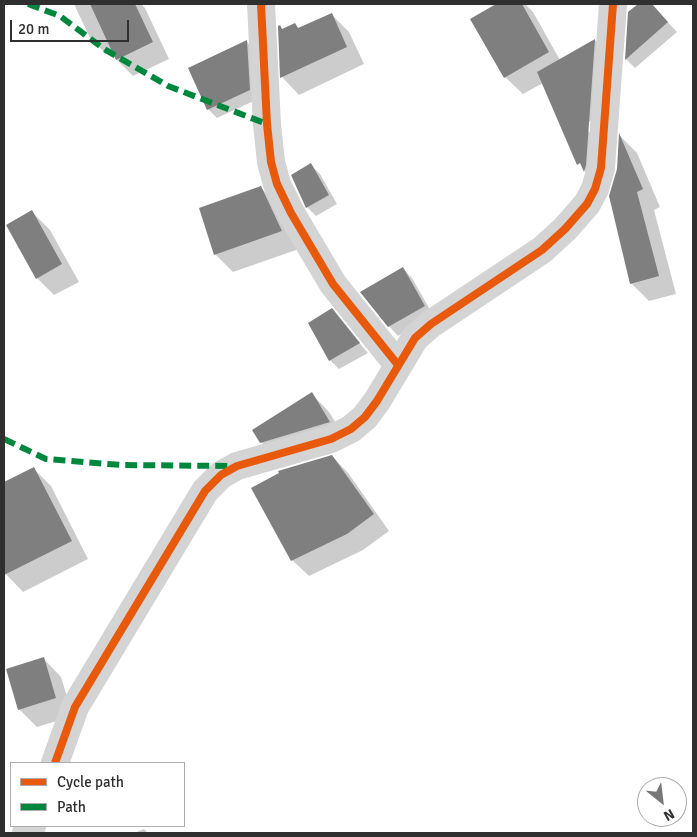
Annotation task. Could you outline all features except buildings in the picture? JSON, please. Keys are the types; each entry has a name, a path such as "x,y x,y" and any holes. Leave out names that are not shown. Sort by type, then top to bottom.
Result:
{"street":[{"path":"261,4 268,133 271,162 277,184 291,213 333,284 398,365"},
{"path":"54,762 75,707 204,491 221,475 237,466 331,439 351,429 365,417 415,338 431,324 542,250 565,229 587,204 595,189 601,168 613,4"}],"marked path":[{"path":"28,4 60,16 104,49 168,86 267,124"},
{"path":"4,439 46,459 121,465 232,466"}],"cycle path":[{"path":"261,4 267,124 271,162 277,184 291,213 333,284 398,365"},
{"path":"55,762 75,707 205,491 221,475 237,466 331,439 351,429 365,417 377,401 415,338 431,324 542,250 565,229 587,204 595,189 601,168 613,4"}]}
